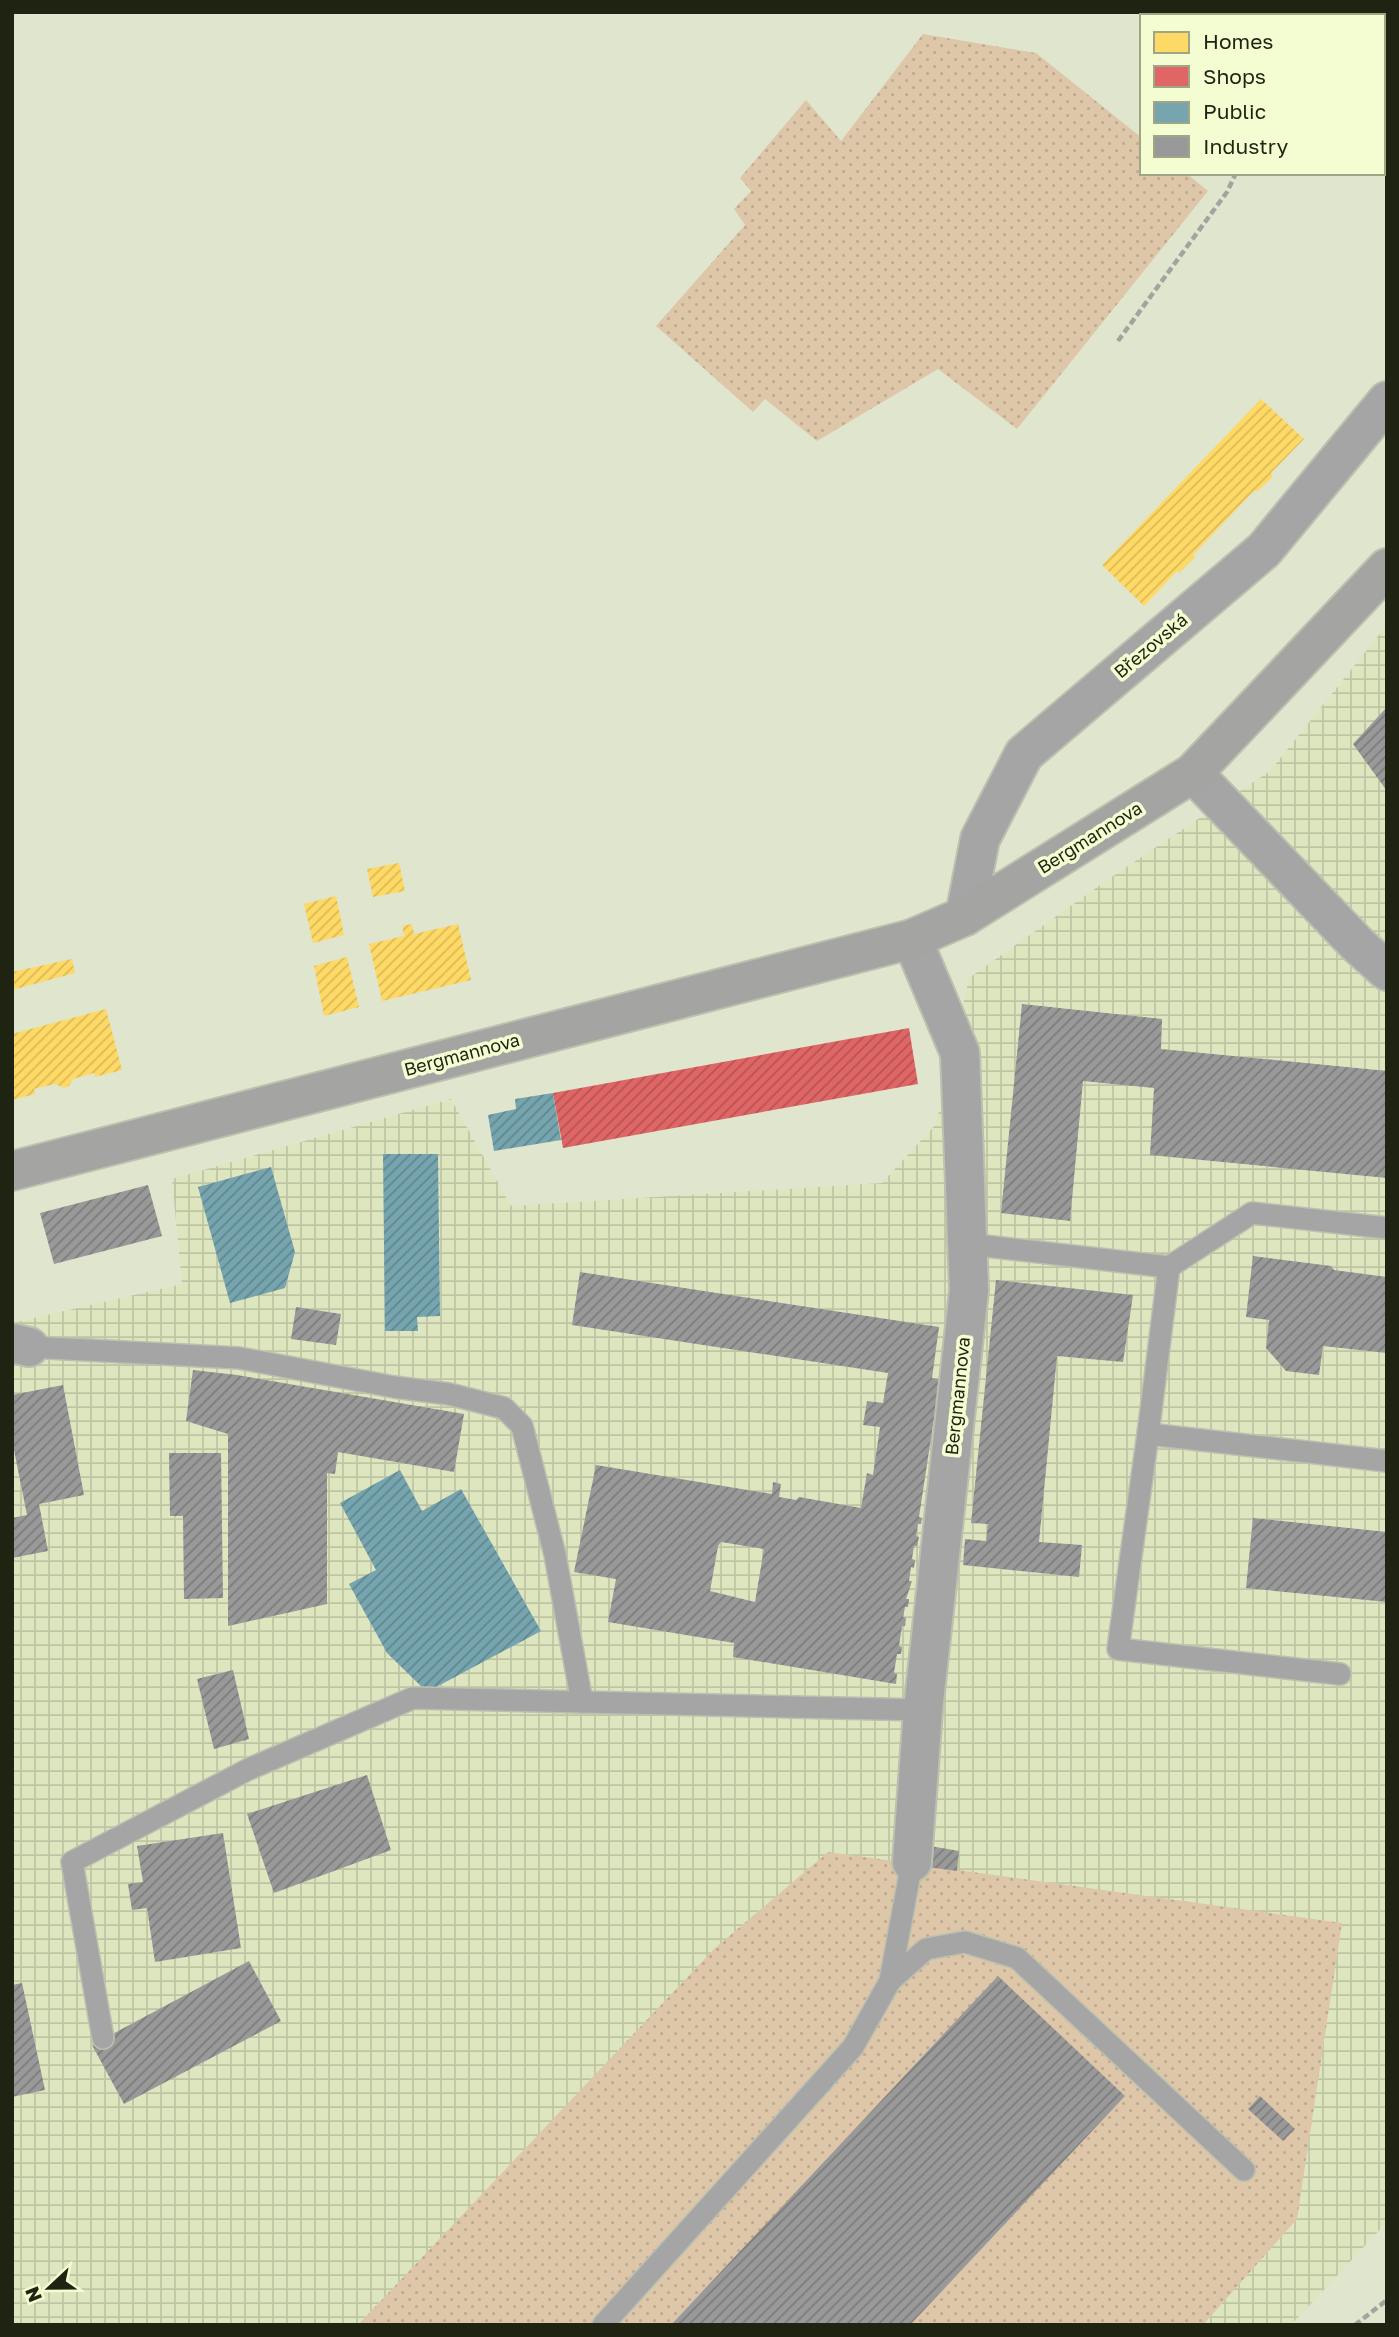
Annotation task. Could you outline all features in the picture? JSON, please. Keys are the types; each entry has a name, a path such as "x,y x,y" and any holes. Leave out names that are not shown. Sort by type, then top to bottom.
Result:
{"street":[{"name":"Březovská","path":"965,916 980,839 1024,754 1264,550 1387,401"},
{"name":"Bergmannova","path":"12,1171 912,939 965,916 1193,773 1387,568"},
{"path":"1193,773 1357,944 1387,971"},
{"name":"Bergmannova","path":"912,939 960,1053 969,1290 923,1710 912,1862"}],"lane":[{"path":"968,1244 1169,1267 1252,1213 1387,1228"},
{"path":"1169,1267 1118,1649 1340,1674"},
{"path":"21,1345 239,1359 394,1387 449,1394 504,1408 522,1426 555,1555 582,1702"},
{"path":"1148,1434 1387,1461"},
{"path":"103,2038 72,1862 249,1769 414,1698 923,1710"},
{"path":"890,1981 912,1862"},
{"path":"603,2325 853,2047 890,1981 926,1948 965,1942 1017,1958 1244,2170"}],"path":[{"path":"1118,341 1227,192 1235,175"},
{"path":"1355,2325 1387,2300"}],"shaded area":[{"path":"1387,625 1387,2222 1291,2325 12,2325 12,1323 182,1284 172,1179 451,1099 511,1206 882,1183 936,1124 969,978 1113,876 1270,771"}],"green space":[{"path":"1301,12 1387,12 1387,68 1385,14"},
{"path":"923,34 1036,53 1140,136 1140,175 1188,175 1208,191 1017,429 938,369 817,441 765,399 753,412 656,326 745,225 734,209 751,191 740,178 806,100 841,141"},
{"path":"828,1852 1342,1923 1297,2219 1203,2325 358,2325 714,1949"}],"building: Homes":[{"path":"1261,399 1304,439 1271,473 1273,476 1257,492 1255,490 1193,555 1195,557 1179,573 1177,571 1144,606 1102,565"},
{"path":"399,863 405,891 373,897 367,869"},
{"path":"336,896 344,935 313,943 304,904"},
{"path":"412,924 414,934 458,924 471,980 382,1001 369,944 404,936 402,926"},
{"path":"347,957 359,1007 324,1016 314,966"},
{"path":"72,959 75,973 12,990 12,972"},
{"path":"106,1009 122,1070 95,1077 94,1073 73,1079 69,1086 64,1088 55,1084 34,1089 35,1094 12,1100 12,1034"}],"building: Shops":[{"path":"909,1028 918,1084 563,1148 553,1093"}],"building: Public":[{"path":"553,1093 561,1140 494,1151 488,1115 516,1109 515,1099"},
{"path":"383,1154 438,1154 440,1316 417,1317 418,1331 385,1331"},
{"path":"271,1167 295,1252 285,1288 230,1303 198,1187"},
{"path":"400,1470 422,1511 461,1489 541,1631 427,1692 387,1653 349,1584 376,1570 340,1503"}],"building: Industry":[{"path":"1387,707 1387,791 1353,744"},
{"path":"1022,1004 1162,1019 1161,1049 1387,1071 1387,1178 1150,1155 1154,1088 1083,1081 1070,1221 1001,1213"},
{"path":"148,1185 162,1236 54,1264 40,1213"},
{"path":"1253,1256 1331,1266 1334,1270 1387,1277 1387,1353 1323,1346 1319,1375 1286,1371 1266,1348 1269,1320 1246,1317"},
{"path":"580,1272 939,1327 932,1378 940,1379 919,1517 922,1518 921,1524 918,1524 917,1546 914,1546 914,1568 911,1567 909,1581 912,1581 906,1599 909,1599 908,1607 905,1607 903,1617 906,1618 899,1646 902,1647 901,1654 897,1654 894,1673 897,1674 896,1684 733,1657 734,1643 608,1622 616,1579 574,1572 596,1465 772,1494 773,1482 781,1484 779,1497 796,1500 799,1497 861,1508 867,1473 873,1475 880,1427 863,1425 867,1401 883,1403 888,1373 572,1325","holes":["721,1542 764,1549 755,1602 710,1591"]},
{"path":"996,1280 1133,1295 1123,1362 1057,1356 1039,1542 1082,1545 1079,1577 963,1565 965,1539 986,1541 988,1524 971,1523"},
{"path":"296,1307 341,1314 336,1345 291,1339"},
{"path":"193,1370 237,1375 464,1414 454,1472 338,1452 335,1474 327,1473 327,1604 228,1626 228,1434 186,1421"},
{"path":"63,1385 84,1495 39,1504 48,1551 12,1558 12,1518 27,1515 12,1440 12,1395"},
{"path":"169,1453 221,1453 223,1598 184,1599 183,1516 170,1516"},
{"path":"1253,1518 1387,1532 1387,1602 1246,1588"},
{"path":"233,1670 249,1739 214,1749 197,1679"},
{"path":"367,1775 391,1850 274,1893 247,1814"},
{"path":"223,1833 241,1948 155,1962 147,1908 132,1910 128,1884 143,1882 137,1846"},
{"path":"930,1846 959,1851 957,1871 927,1867"},
{"path":"249,1961 281,2021 124,2104 92,2045"},
{"path":"998,1976 1125,2096 910,2325 671,2325"},
{"path":"22,1983 45,2090 12,2097 12,1985"},
{"path":"1260,2096 1295,2129 1283,2141 1248,2109"}]}
